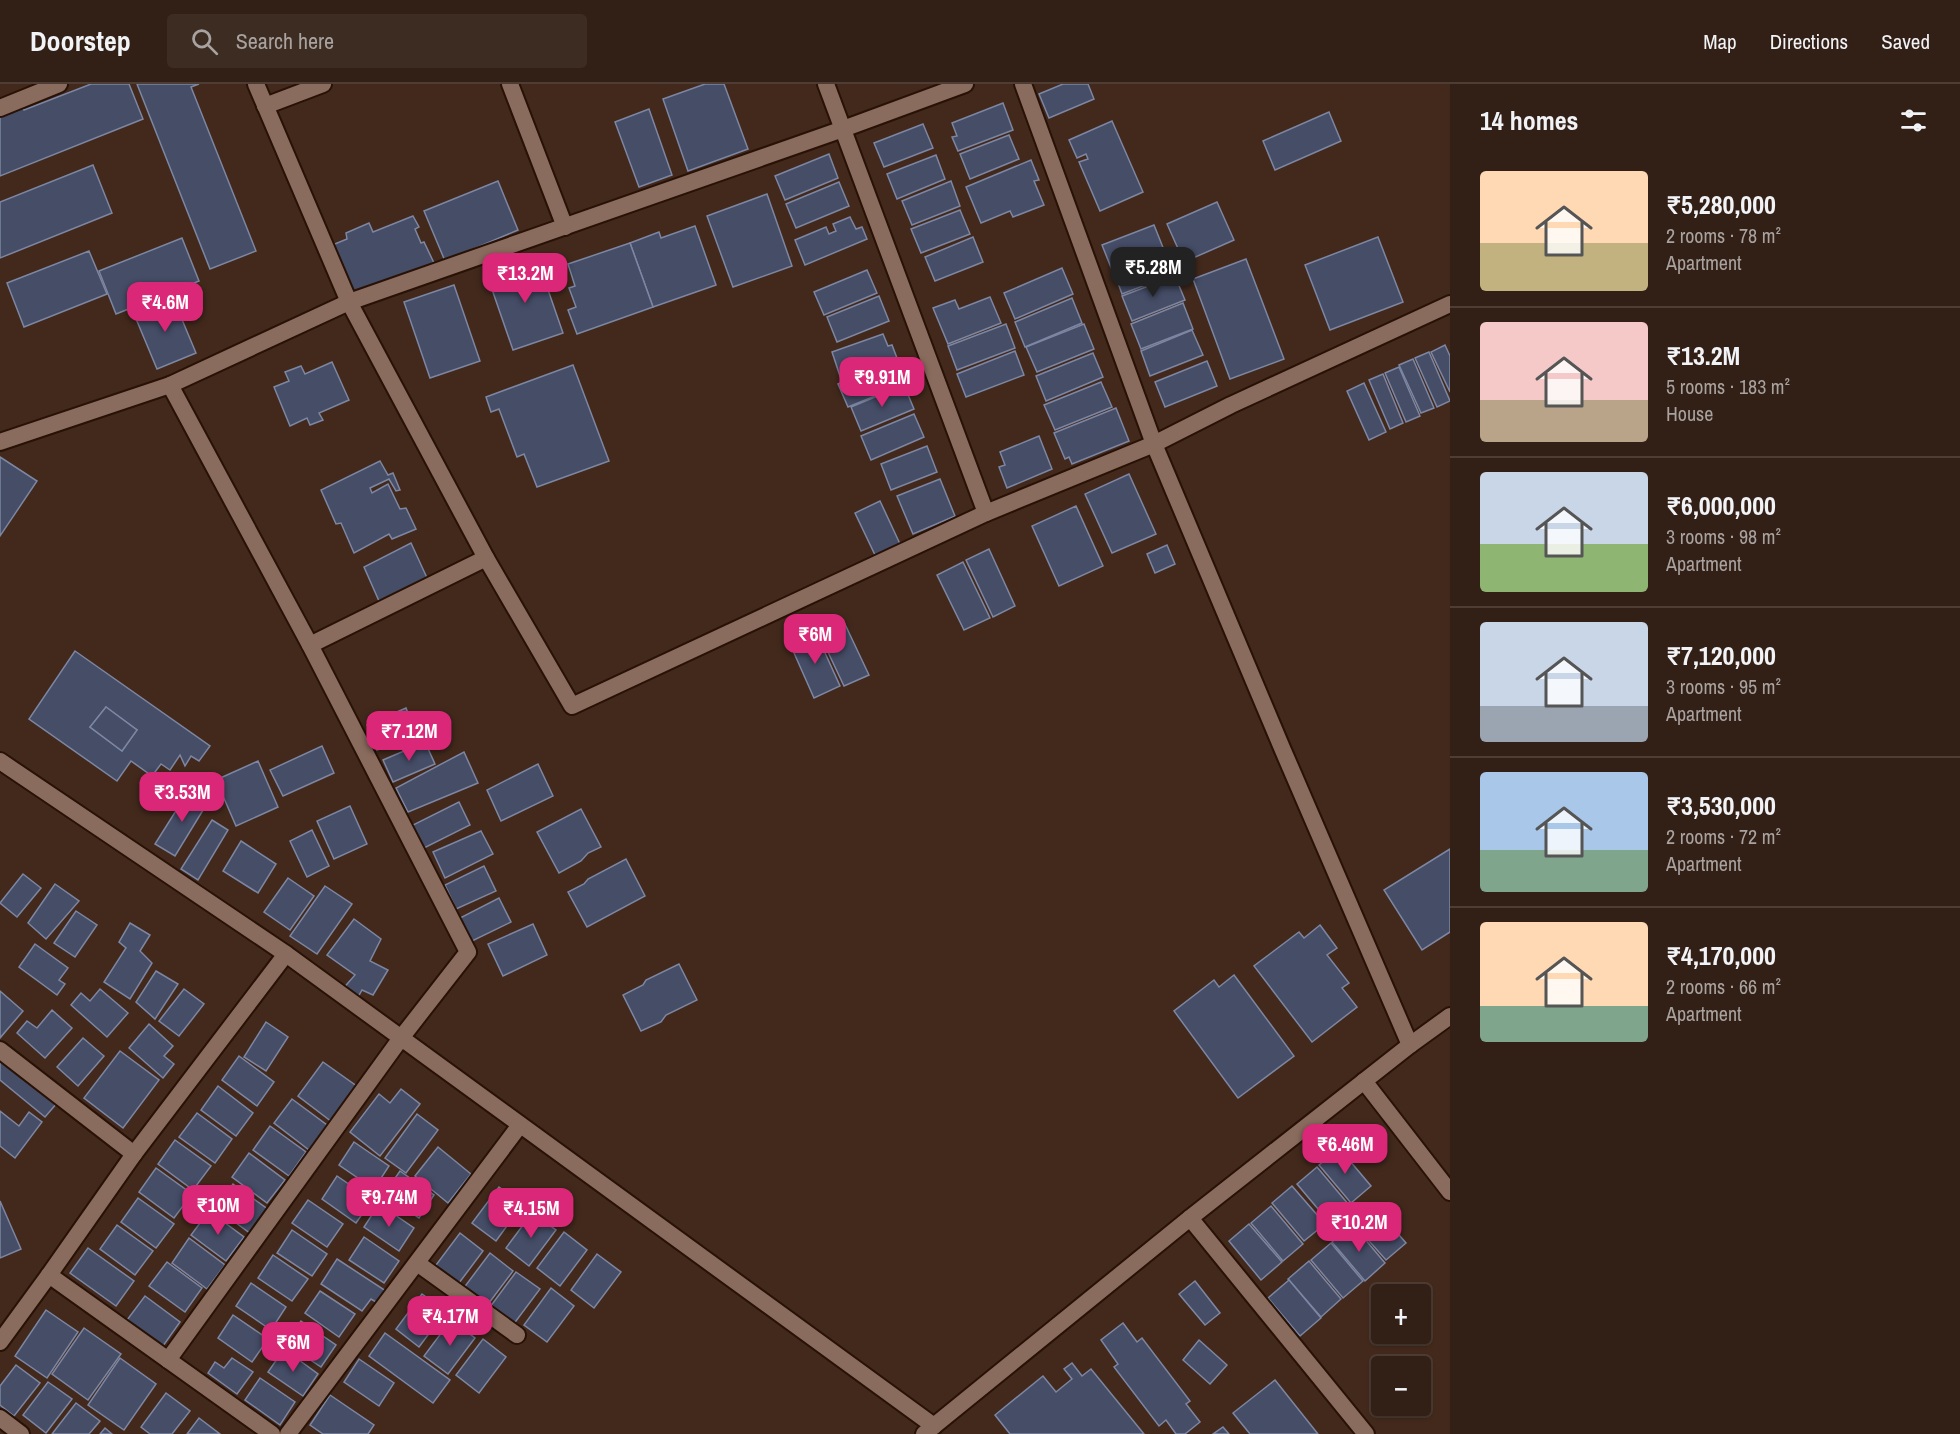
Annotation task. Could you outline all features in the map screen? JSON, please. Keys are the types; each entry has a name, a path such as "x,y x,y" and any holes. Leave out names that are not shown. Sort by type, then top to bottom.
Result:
{"street":[{"path":"0,108 59,84"},
{"path":"256,84 349,302 486,558 572,706 986,513 1154,444 1231,405 1450,304"},
{"path":"265,106 323,84"},
{"path":"510,84 565,227"},
{"path":"826,84 986,513"},
{"path":"0,441 170,385 349,302 965,84"},
{"path":"1023,84 1154,444 1410,1045"},
{"path":"168,1360 401,1038 468,952 310,645 170,385"},
{"path":"310,645 486,558"},
{"path":"0,761 286,954 929,1430 1190,1218 1450,1016"},
{"path":"0,1342 134,1154 286,954"},
{"path":"0,1050 134,1154"},
{"path":"1364,1082 1450,1192"},
{"path":"288,1434 520,1125"},
{"path":"1190,1218 1363,1433"},
{"path":"417,1263 517,1335"},
{"path":"49,1275 272,1434"},
{"path":"0,1418 21,1434"}],"building":[{"path":"91,84 129,84 143,119 0,176 0,112 21,103 24,110"},
{"path":"137,84 199,84 191,87 256,251 210,269"},
{"path":"705,84 724,84 748,149 688,171 663,99"},
{"path":"1063,84 1088,84 1094,99 1049,118 1039,94"},
{"path":"1003,103 1013,130 958,151 952,137 957,136 952,123"},
{"path":"649,109 672,175 639,187 615,122"},
{"path":"1329,112 1341,141 1275,170 1263,141"},
{"path":"1112,121 1143,192 1100,211 1079,162 1088,159 1086,154 1077,158 1069,140"},
{"path":"923,124 933,148 884,167 874,143"},
{"path":"1009,135 1019,159 970,179 960,154"},
{"path":"829,154 838,178 785,200 775,176"},
{"path":"936,155 945,179 897,199 887,174"},
{"path":"1031,160 1039,180 1034,181 1044,205 1013,217 1010,211 981,223 966,187"},
{"path":"93,165 112,213 0,258 0,202"},
{"path":"498,181 518,230 445,261 424,211"},
{"path":"951,181 960,206 912,225 902,201"},
{"path":"839,182 849,206 796,228 786,204"},
{"path":"767,194 792,266 733,287 707,216"},
{"path":"1217,202 1234,240 1184,262 1167,224"},
{"path":"960,210 970,234 921,253 911,229"},
{"path":"413,216 419,227 415,229 421,243 424,242 435,265 355,299 330,246 347,239 346,233 369,223 373,232"},
{"path":"850,217 856,229 862,227 867,239 805,265 795,240 826,227 829,234 836,231 833,224"},
{"path":"1154,225 1164,250 1112,270 1102,245"},
{"path":"695,226 716,285 653,307 630,243 659,232 661,238"},
{"path":"973,237 983,262 935,281 925,257"},
{"path":"1378,237 1403,302 1330,330 1305,265"},
{"path":"182,238 199,281 116,314 99,271"},
{"path":"630,243 653,307 577,334 568,310 576,307 569,288 575,286 568,264"},
{"path":"89,251 107,294 24,327 7,283"},
{"path":"1166,252 1174,274 1122,294 1114,272"},
{"path":"537,258 563,333 513,350 487,275"},
{"path":"1246,259 1284,359 1230,379 1193,279"},
{"path":"1062,268 1073,294 1015,319 1004,293"},
{"path":"867,270 877,293 824,315 814,292"},
{"path":"1175,276 1185,300 1132,321 1122,296"},
{"path":"454,285 480,361 430,378 404,302"},
{"path":"879,296 889,321 837,342 827,317"},
{"path":"990,297 1001,323 948,344 933,308 955,300 959,309"},
{"path":"173,298 196,353 157,369 134,314"},
{"path":"1072,298 1082,323 1025,347 1015,322"},
{"path":"1183,303 1193,329 1141,349 1131,324"},
{"path":"1006,324 1015,348 957,370 948,346"},
{"path":"1084,324 1094,349 1037,372 1026,347"},
{"path":"1192,330 1203,355 1150,376 1141,351"},
{"path":"883,334 888,346 892,345 897,358 841,379 832,352"},
{"path":"1445,345 1450,356 1450,392 1431,352"},
{"path":"1015,351 1024,375 966,397 957,374"},
{"path":"1429,352 1450,401 1437,407 1415,358"},
{"path":"1093,353 1103,377 1046,401 1036,376"},
{"path":"1413,359 1434,408 1421,413 1399,365"},
{"path":"892,361 902,385 848,407 838,384"},
{"path":"1207,361 1217,386 1165,407 1155,382"},
{"path":"332,362 349,400 319,413 323,420 310,425 307,418 290,426 274,387 289,381 285,372 301,366 305,374"},
{"path":"573,365 609,461 537,487 524,454 517,457 499,409 491,412 486,397"},
{"path":"1399,367 1420,416 1406,422 1385,373"},
{"path":"1383,374 1403,423 1390,429 1369,380"},
{"path":"1101,382 1112,407 1055,430 1044,405"},
{"path":"1364,383 1386,432 1369,440 1347,391"},
{"path":"904,385 914,409 861,431 851,407"},
{"path":"1116,408 1129,441 1072,464 1069,457 1065,459 1054,433"},
{"path":"914,414 924,437 871,460 861,436"},
{"path":"1039,436 1052,469 1007,488 999,467 1005,465 1000,452"},
{"path":"927,446 937,472 891,490 881,464"},
{"path":"0,457 37,481 0,536"},
{"path":"380,461 388,475 393,473 400,490 396,491 389,479 370,488 372,493 388,484 400,509 406,508 416,529 392,539 389,534 354,553 341,523 336,524 321,490"},
{"path":"1129,474 1156,534 1112,553 1085,494"},
{"path":"940,479 955,516 913,534 897,496"},
{"path":"880,501 901,546 876,557 855,513"},
{"path":"1076,506 1103,566 1059,586 1032,526"},
{"path":"411,543 428,580 379,601 364,567"},
{"path":"1167,545 1175,564 1155,573 1147,554"},
{"path":"989,549 1015,606 993,617 966,560"},
{"path":"963,562 990,618 964,630 937,575"},
{"path":"843,620 869,675 844,686 818,631"},
{"path":"816,633 840,686 814,698 790,644"},
{"path":"75,651 210,746 199,761 191,756 185,766 180,755 170,770 161,764 152,776 131,761 117,781 29,719","holes":["106,707 137,730 122,751 90,727"]},
{"path":"106,707 137,730 122,751 90,727"},
{"path":"406,708 416,734 377,750 367,725"},
{"path":"425,742 435,764 393,782 383,760"},
{"path":"322,746 334,773 283,796 270,770"},
{"path":"464,752 478,783 408,812 396,788"},
{"path":"258,761 278,807 236,826 216,780"},
{"path":"538,764 553,796 501,821 487,790"},
{"path":"189,790 208,802 175,856 155,844"},
{"path":"459,802 470,825 418,851 407,828"},
{"path":"350,806 367,844 334,859 317,821"},
{"path":"581,809 601,847 559,873 537,832"},
{"path":"212,820 228,830 198,880 181,869"},
{"path":"312,830 329,866 307,877 290,841"},
{"path":"481,831 493,854 445,878 433,852"},
{"path":"241,841 276,864 258,893 223,871"},
{"path":"1450,849 1450,932 1422,950 1384,890"},
{"path":"626,859 645,896 587,927 568,892"},
{"path":"484,866 496,891 456,909 445,885"},
{"path":"23,874 41,888 17,917 0,903"},
{"path":"288,878 314,896 290,930 264,912"},
{"path":"55,884 79,901 46,939 28,923"},
{"path":"325,886 352,904 317,954 290,936"},
{"path":"499,898 511,922 472,941 460,918"},
{"path":"76,911 97,925 75,957 54,943"},
{"path":"354,919 381,939 370,961 388,970 373,995 362,990 358,997 341,991 355,975 327,955"},
{"path":"130,923 150,935 140,951 152,963 130,999 104,982 126,948 119,942"},
{"path":"533,924 547,955 503,976 488,944"},
{"path":"1320,925 1337,948 1327,955 1349,983 1342,988 1357,1007 1312,1042 1254,966 1299,932 1304,938"},
{"path":"35,944 68,968 59,980 65,984 57,995 19,967"},
{"path":"679,964 697,1000 666,1015 661,1022 641,1031 623,995 643,985 646,980"},
{"path":"156,971 178,984 155,1019 136,1002"},
{"path":"1234,975 1294,1056 1238,1098 1174,1011 1214,980 1219,987"},
{"path":"100,989 128,1013 107,1037 71,1005 81,993 90,1001"},
{"path":"184,989 204,1004 179,1036 159,1021"},
{"path":"0,991 23,1011 0,1038"},
{"path":"52,1010 72,1028 45,1058 17,1033 27,1021 37,1028"},
{"path":"266,1022 288,1037 266,1071 244,1057"},
{"path":"149,1024 173,1046 164,1056 174,1064 163,1078 129,1048"},
{"path":"83,1038 104,1056 78,1086 57,1067"},
{"path":"120,1051 159,1080 123,1128 84,1098"},
{"path":"239,1056 274,1082 257,1106 222,1080"},
{"path":"0,1057 57,1103 45,1117 0,1080"},
{"path":"323,1062 358,1087 332,1122 298,1096"},
{"path":"218,1086 253,1113 236,1136 201,1110"},
{"path":"401,1089 420,1104 380,1156 350,1132 379,1094 390,1103"},
{"path":"292,1099 327,1125 309,1150 274,1123"},
{"path":"0,1111 19,1126 29,1112 42,1122 15,1158 0,1146"},
{"path":"197,1113 232,1139 215,1163 179,1137"},
{"path":"417,1114 438,1130 406,1173 385,1158"},
{"path":"270,1126 306,1152 289,1176 253,1150"},
{"path":"175,1140 211,1166 193,1190 158,1164"},
{"path":"354,1142 389,1166 374,1189 339,1165"},
{"path":"438,1147 471,1174 448,1203 415,1176"},
{"path":"1339,1148 1371,1186 1351,1203 1319,1165"},
{"path":"249,1153 285,1180 267,1203 232,1177"},
{"path":"1317,1167 1349,1205 1329,1222 1297,1184"},
{"path":"156,1168 192,1194 174,1218 139,1192"},
{"path":"400,1171 434,1195 419,1218 384,1194"},
{"path":"337,1176 372,1200 356,1223 322,1199"},
{"path":"233,1184 269,1210 251,1234 216,1208"},
{"path":"1292,1186 1325,1224 1304,1241 1272,1203"},
{"path":"499,1187 523,1204 496,1241 472,1223"},
{"path":"138,1198 174,1224 156,1248 121,1222"},
{"path":"308,1200 343,1224 327,1247 292,1223"},
{"path":"0,1201 21,1249 0,1258"},
{"path":"379,1204 414,1228 399,1251 364,1227"},
{"path":"1373,1205 1406,1243 1386,1260 1353,1223"},
{"path":"1271,1206 1303,1244 1283,1261 1251,1223"},
{"path":"209,1211 244,1237 226,1261 191,1235"},
{"path":"532,1213 556,1230 529,1266 506,1248"},
{"path":"1249,1224 1282,1262 1261,1280 1229,1241"},
{"path":"117,1225 153,1251 135,1275 100,1249"},
{"path":"1353,1225 1385,1263 1365,1281 1332,1242"},
{"path":"292,1230 327,1254 312,1276 277,1253"},
{"path":"564,1232 587,1250 560,1286 537,1268"},
{"path":"460,1233 483,1251 456,1287 433,1269"},
{"path":"364,1237 399,1261 384,1283 349,1260"},
{"path":"189,1238 225,1265 207,1289 172,1263"},
{"path":"1331,1243 1363,1281 1343,1298 1311,1260"},
{"path":"88,1248 134,1281 116,1306 70,1273"},
{"path":"490,1253 513,1271 486,1307 463,1289"},
{"path":"597,1254 621,1272 594,1308 571,1290"},
{"path":"273,1255 308,1279 292,1301 258,1278"},
{"path":"337,1259 389,1293 381,1305 371,1299 362,1311 321,1284"},
{"path":"1309,1261 1341,1299 1321,1317 1288,1279"},
{"path":"167,1262 202,1288 185,1312 149,1286"},
{"path":"516,1272 540,1289 513,1325 490,1307"},
{"path":"1289,1280 1321,1318 1300,1336 1268,1298"},
{"path":"1195,1281 1220,1313 1205,1325 1179,1294"},
{"path":"251,1283 286,1307 271,1330 236,1306"},
{"path":"551,1288 574,1306 547,1342 524,1325"},
{"path":"320,1291 355,1314 339,1337 305,1313"},
{"path":"422,1294 446,1311 419,1347 396,1329"},
{"path":"145,1296 180,1322 163,1346 127,1320"},
{"path":"46,1310 78,1332 47,1378 15,1356"},
{"path":"233,1315 268,1339 252,1362 218,1338"},
{"path":"451,1320 475,1338 448,1374 424,1356"},
{"path":"301,1321 336,1345 321,1367 285,1343"},
{"path":"1123,1323 1137,1342 1142,1338 1190,1401 1186,1404 1200,1422 1185,1434 1176,1434 1166,1420 1159,1426 1114,1367 1118,1364 1101,1340"},
{"path":"84,1328 121,1354 88,1400 52,1374"},
{"path":"385,1333 450,1380 433,1403 369,1356"},
{"path":"483,1339 506,1357 479,1393 456,1375"},
{"path":"1199,1340 1227,1365 1210,1384 1183,1360"},
{"path":"284,1349 318,1374 303,1396 268,1372"},
{"path":"120,1358 156,1384 124,1430 88,1405"},
{"path":"232,1358 253,1372 237,1394 208,1373 215,1362 224,1368"},
{"path":"359,1359 394,1383 379,1406 344,1382"},
{"path":"1072,1363 1082,1376 1091,1369 1144,1434 1010,1434 995,1415 1043,1376 1056,1392 1072,1379 1064,1369"},
{"path":"16,1365 40,1383 14,1416 0,1405 0,1386"},
{"path":"260,1378 295,1402 280,1425 245,1400"},
{"path":"1275,1380 1318,1434 1250,1434 1233,1413"},
{"path":"48,1382 72,1399 46,1433 23,1415"},
{"path":"166,1393 190,1411 172,1434 150,1434 141,1427"},
{"path":"330,1395 374,1425 368,1434 323,1434 310,1425"},
{"path":"76,1403 100,1421 89,1434 52,1434"},
{"path":"199,1418 220,1434 187,1434"},
{"path":"1223,1427 1229,1434 1213,1434"},
{"path":"105,1428 112,1434 100,1434"}]}
